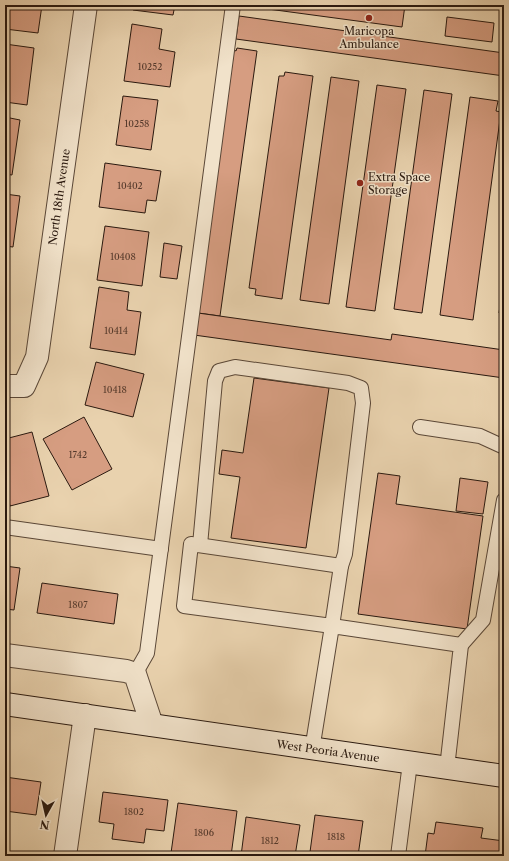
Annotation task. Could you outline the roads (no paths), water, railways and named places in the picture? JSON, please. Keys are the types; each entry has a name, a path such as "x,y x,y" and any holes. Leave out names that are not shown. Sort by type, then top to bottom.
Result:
{"street":[{"name":"North 18th Avenue","path":"15,386 37,357 86,5"},
{"path":"5,655 126,671 134,674 152,725"},
{"name":"West Peoria Avenue","path":"5,704 312,750 504,776"},
{"path":"65,856 85,715"}],"lane":[{"path":"134,674 147,653 233,5"},
{"path":"200,545 215,381 219,371 235,367 348,382 361,388 363,403 345,554 341,566 312,750"},
{"path":"420,427 480,436 504,447"},
{"path":"447,768 461,645 483,620 504,500"},
{"path":"5,527 161,549"},
{"path":"341,566 191,544 184,606 461,645"},
{"path":"398,856 410,763"}],"place":[{"name":"Maricopa Ambulance","path":"369,18"},
{"name":"Extra Space Storage","path":"360,183"}]}
